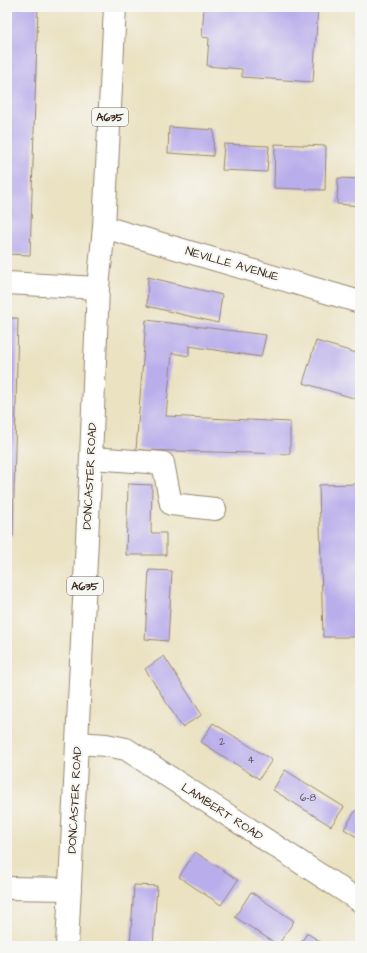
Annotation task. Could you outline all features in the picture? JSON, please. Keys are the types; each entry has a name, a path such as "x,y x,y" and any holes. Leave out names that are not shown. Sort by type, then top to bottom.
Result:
{"main road":[{"name":"DONCASTER ROAD","path":"67,946 78,743 98,288 104,227 115,7"},
{"name":"NEVILLE AVENUE","path":"104,227 360,302"},
{"path":"7,283 98,288"},
{"path":"91,458 163,463 171,504 215,509"},
{"name":"LAMBERT ROAD","path":"78,743 106,745 126,749 360,901"},
{"path":"7,888 70,889"}],"building":[{"path":"7,7 38,7 30,255 7,254"},
{"path":"204,7 318,7 313,82 242,77 242,69 207,66 209,38 202,37"},
{"path":"169,127 214,130 213,156 168,153"},
{"path":"224,144 269,146 267,172 222,170"},
{"path":"275,144 326,146 325,190 274,188"},
{"path":"338,178 360,179 360,206 337,204"},
{"path":"148,277 222,295 218,323 147,306"},
{"path":"7,318 18,318 13,536 7,535"},
{"path":"146,320 266,335 261,357 189,346 189,356 172,353 166,416 290,422 290,454 136,450"},
{"path":"316,341 360,354 360,400 303,383"},
{"path":"128,484 152,485 151,533 166,533 166,555 126,555"},
{"path":"358,484 360,637 323,637 319,485"},
{"path":"149,570 172,571 168,641 145,639"},
{"path":"164,656 202,715 182,727 145,669"},
{"path":"213,723 272,760 259,779 201,742"},
{"path":"285,770 344,807 331,826 273,790"},
{"path":"356,810 360,812 360,839 344,829"},
{"path":"195,852 238,880 221,905 179,877"},
{"path":"134,885 157,886 153,946 130,946"},
{"path":"251,892 294,921 278,945 235,917"},
{"path":"307,933 327,946 299,946"}]}
